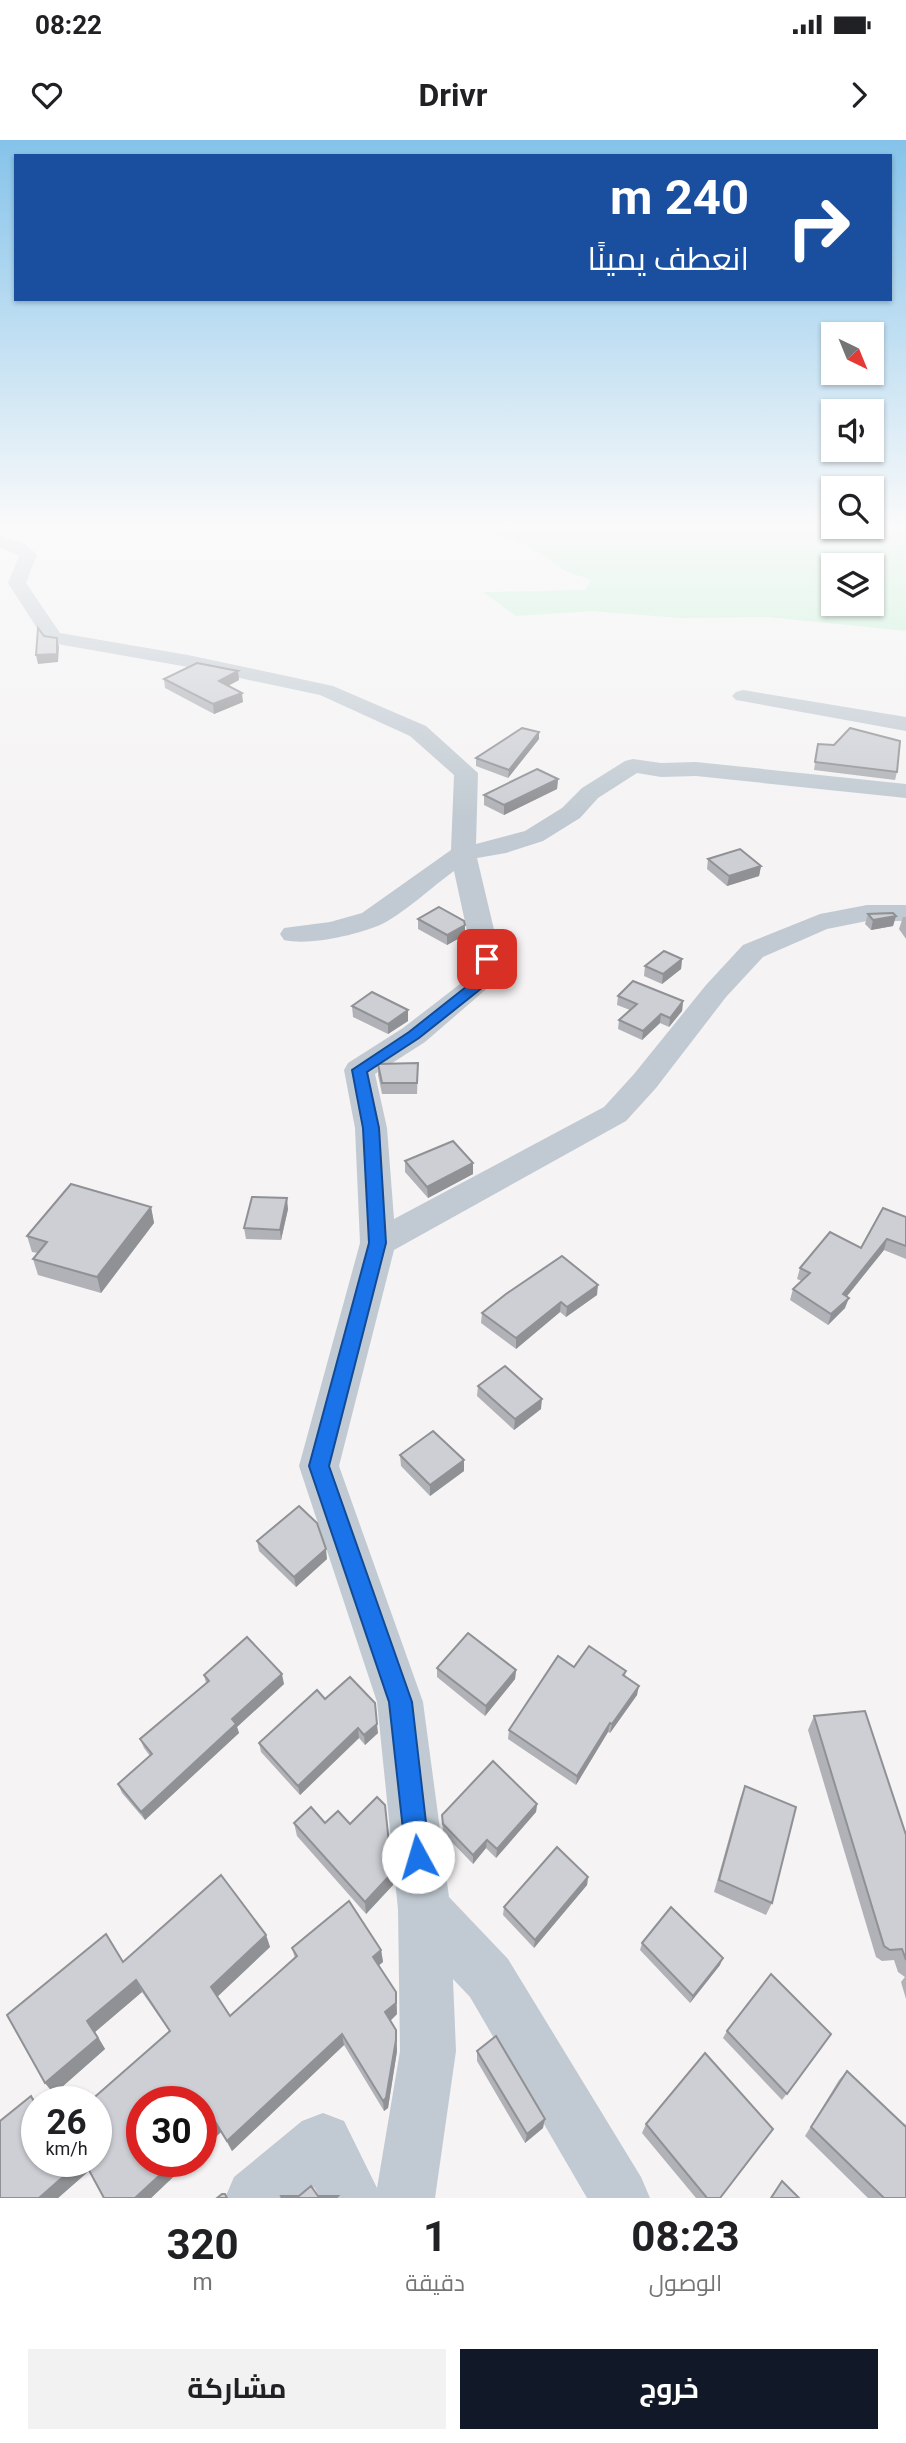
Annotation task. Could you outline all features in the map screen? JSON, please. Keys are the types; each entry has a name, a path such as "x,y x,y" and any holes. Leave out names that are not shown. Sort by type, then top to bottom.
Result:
{"street":[{"path":"45,625 53,638 188,661 326,691 418,731 466,773 463,853 487,959 477,985 414,1035 359,1070 371,1128 378,1243 319,1466 400,1702 424,1909 428,2051 405,2198"},
{"path":"743,696 906,724"},
{"path":"294,934 332,930 370,919 463,853 497,848 534,836 571,813 590,793 633,766 661,770 696,769 906,792"},
{"path":"378,1243 615,1114 645,1082 716,991 753,951 820,922 867,913 906,913"},
{"path":"424,1909 489,1978 620,2198"},
{"path":"255,2198 323,2142 351,2198"}],"green space":[{"path":"847,625 906,625 906,631"}],"building":[{"path":"38,628 44,636 57,638 57,654 36,655"},
{"path":"197,663 238,671 219,681 242,693 213,704 164,679"},
{"path":"522,728 539,732 509,770 476,758"},
{"path":"850,728 900,741 897,772 815,762 818,744 834,745"},
{"path":"537,769 558,779 504,805 484,795"},
{"path":"740,849 761,866 729,876 708,859"},
{"path":"439,907 464,921 465,925 447,935 418,919"},
{"path":"893,913 896,916 873,920 868,914"},
{"path":"664,951 682,959 663,974 645,966"},
{"path":"633,981 683,1001 670,1018 661,1014 643,1031 619,1020 637,1004 618,996"},
{"path":"372,992 408,1010 388,1024 352,1006"},
{"path":"418,1063 417,1083 382,1083 378,1064"},
{"path":"453,1141 473,1163 427,1187 405,1161"},
{"path":"71,1184 151,1207 97,1277 33,1259 47,1242 27,1236"},
{"path":"252,1197 287,1198 280,1230 244,1228"},
{"path":"883,1208 906,1217 906,1246 887,1239 843,1294 849,1298 831,1314 793,1289 810,1273 800,1268 830,1232 861,1248"},
{"path":"562,1256 598,1285 567,1307 561,1302 516,1338 482,1313 506,1294"},
{"path":"505,1366 542,1399 515,1419 478,1386"},
{"path":"433,1431 464,1460 430,1485 400,1455"},
{"path":"299,1506 317,1523 326,1549 294,1577 257,1541"},
{"path":"468,1633 516,1670 486,1706 437,1668"},
{"path":"247,1637 282,1674 232,1719 236,1724 141,1812 118,1784 152,1754 140,1739 209,1681 204,1675"},
{"path":"589,1646 626,1671 623,1675 639,1686 612,1724 610,1723 577,1776 509,1730 558,1656 574,1667"},
{"path":"350,1677 375,1703 377,1724 364,1735 358,1728 298,1786 259,1743 317,1690 325,1699"},
{"path":"865,1711 906,1835 906,1960 902,1949 890,1950 884,1946 814,1716"},
{"path":"493,1761 537,1804 497,1849 487,1840 473,1855 443,1824 442,1815"},
{"path":"745,1786 796,1807 772,1903 719,1880"},
{"path":"377,1797 385,1805 392,1873 365,1902 294,1823 311,1807 325,1823 338,1811 350,1824"},
{"path":"557,1847 588,1877 535,1940 504,1907"},
{"path":"221,1875 266,1935 211,1987 230,2016 297,1956 292,1948 349,1901 381,1950 373,1957 396,1992 396,2003 385,2012 396,2030 386,2098 383,2101 342,2034 227,2141 217,2125 217,2086 126,2086 126,2177 158,2177 135,2198 104,2198 93,2177 112,2177 112,2086 107,2086 170,2031 136,1980 87,2021 98,2038 45,2083 7,2015 106,1934 123,1962"},
{"path":"671,1907 723,1958 693,1996 642,1943"},
{"path":"771,1974 831,2034 787,2094 727,2031"},
{"path":"496,2036 545,2119 527,2134 477,2051"},
{"path":"705,2053 773,2129 720,2198 707,2198 646,2124"},
{"path":"847,2071 906,2127 906,2198 884,2198 811,2127"},
{"path":"21,2104 21,2177 63,2177 39,2198 0,2198 0,2121"},
{"path":"782,2181 799,2198 771,2198"},
{"path":"311,2186 318,2196 338,2196 282,2198 281,2196 299,2196"}],"route":[{"path":"418,1857 400,1702 319,1466 378,1243 371,1128 359,1070 414,1035 477,985 487,959"}]}
